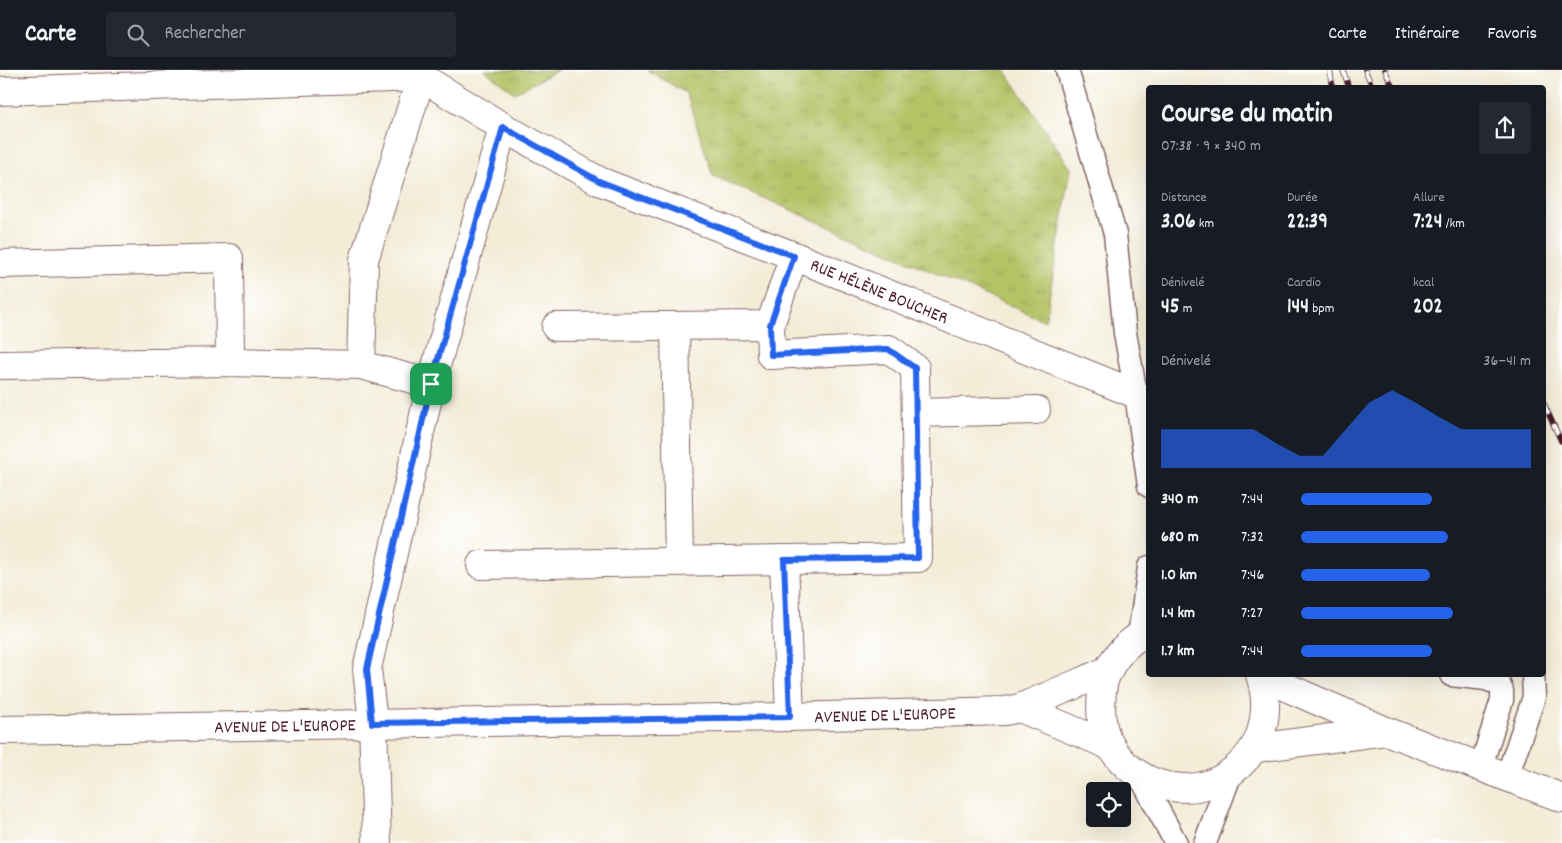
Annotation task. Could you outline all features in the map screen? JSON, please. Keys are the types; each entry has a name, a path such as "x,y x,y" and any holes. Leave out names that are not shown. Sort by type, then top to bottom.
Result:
{"street":[{"name":"RUE HÉLÈNE BOUCHER","path":"417,73 503,127 599,181 1142,394"},
{"path":"0,91 417,73 364,260 361,365"},
{"path":"377,843 372,723 367,669 431,384 503,127"},
{"path":"482,565 918,558 915,368 888,349 771,355 770,325 794,256"},
{"path":"0,264 229,258 230,362"},
{"path":"556,327 770,325"},
{"path":"675,326 679,562"},
{"path":"0,365 230,362 361,365 431,384"},
{"path":"916,413 1036,410"},
{"path":"784,560 790,717"},
{"path":"1144,634 1121,650 1109,670 1102,688 1100,708 1103,728 1111,746 1124,763 1140,776 1162,786 1186,788 1209,785 1231,773 1244,762 1255,748 1264,726 1266,701 1261,677"},
{"name":"AVENUE DE L'EUROPE","path":"0,730 790,717 1005,711 1020,708 1109,670"},
{"path":"1263,677 1386,731 1562,798"},
{"path":"1020,708 1111,746"},
{"path":"1255,748 1386,731"}],"lane":[{"path":"1068,70 1115,234 1125,333 1142,394 1146,447"},
{"path":"1144,634 1146,607"},
{"path":"1465,677 1499,684 1502,691 1502,700 1481,766"},
{"path":"1507,777 1534,697 1533,677"},
{"path":"1204,843 1231,773"},
{"path":"1140,776 1176,843"}],"green space":[{"path":"484,70 558,70 515,93"},
{"path":"647,70 1005,70 1071,169 1045,321 713,176 686,93"}],"railway":[{"path":"1330,70 1332,85"},
{"path":"1343,70 1348,85"},
{"path":"1365,70 1372,85"},
{"path":"1385,70 1392,85"},
{"path":"1546,408 1561,441"}],"route":[{"path":"503,127 599,181 794,256 770,325 771,355 888,349 915,368 918,558 784,560 790,717 372,723 367,669 431,384 503,127"}]}
